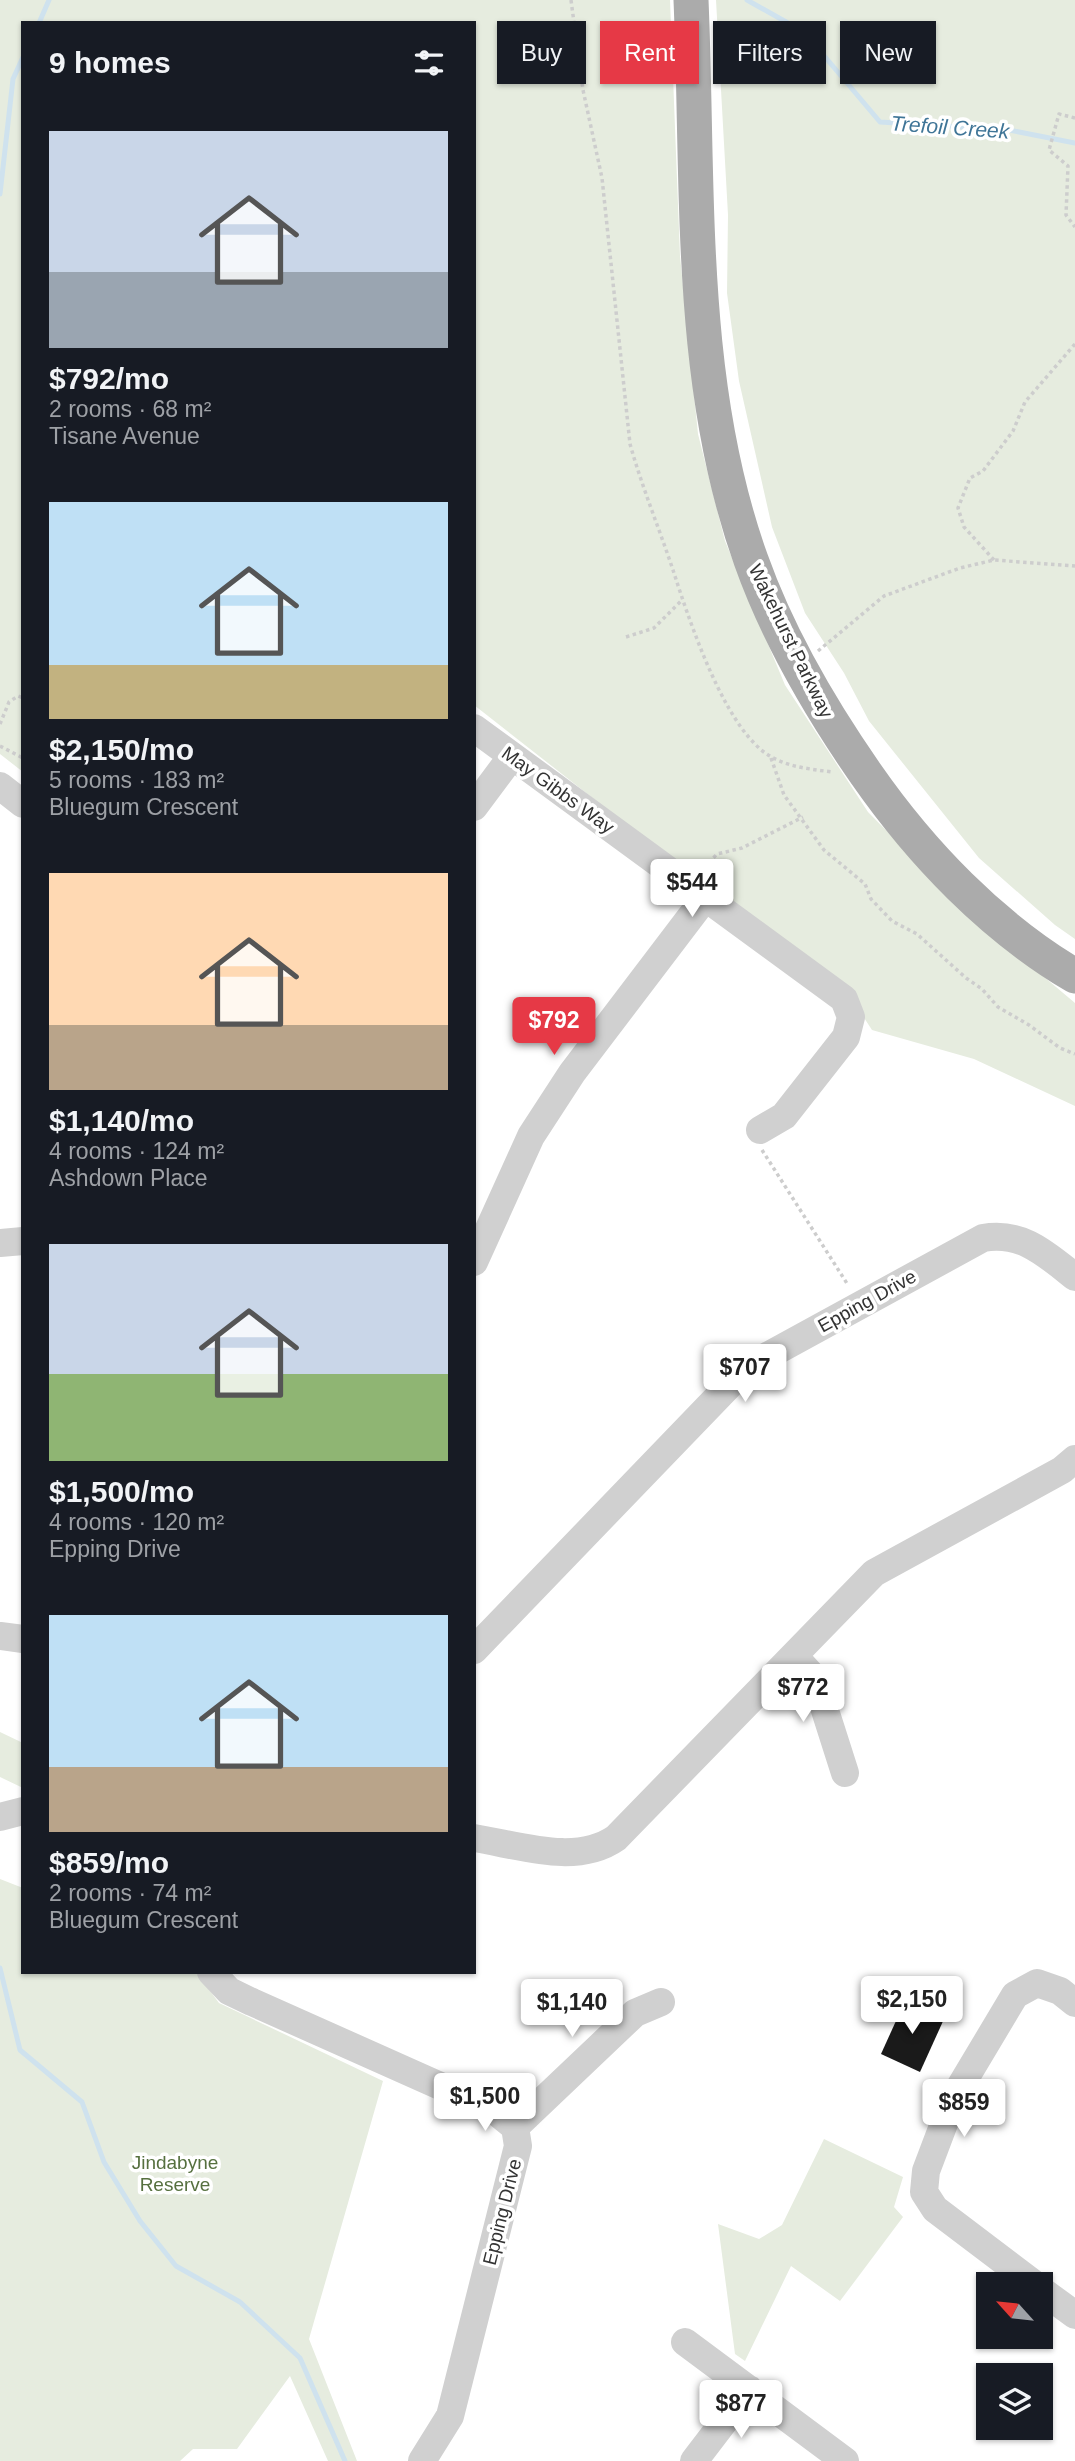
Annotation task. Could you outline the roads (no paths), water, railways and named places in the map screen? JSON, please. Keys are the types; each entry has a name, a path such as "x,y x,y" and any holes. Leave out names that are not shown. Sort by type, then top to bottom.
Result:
{"main road":[{"name":"Wakehurst Parkway","path":"691,0 700,267 714,416 731,493 751,560 773,613 826,717 901,825 966,892 1052,962 1075,976"}],"street":[{"name":"May Gibbs Way","path":"476,729 845,999 851,1017 846,1037 784,1116 760,1130"},
{"path":"476,804 512,756"},
{"path":"0,786 21,802"},
{"path":"476,1258 531,1136 698,893"},
{"name":"Epping Drive","path":"476,1648 742,1372 983,1238 1000,1235 1033,1245 1075,1277"},
{"path":"0,1243 21,1241"},
{"path":"476,1838 579,1854 600,1849 615,1838 874,1573 1062,1470 1075,1459"},
{"path":"0,1636 21,1639"},
{"path":"794,1656 815,1679 845,1773"},
{"path":"0,1817 21,1812"},
{"path":"213,1974 229,1991 494,2110 515,2127 635,2013 661,2003"},
{"path":"1018,2272 934,2209 924,2192 926,2171 954,2097 1014,1995 1037,1983 1060,1991 1075,2003"},
{"name":"Epping Drive","path":"422,2461 450,2416 518,2146 515,2127"},
{"path":"1054,2300 1075,2315"},
{"path":"685,2342 845,2461"},
{"path":"694,2461 749,2389"}],"waterway":[{"path":"40,21 49,0"},
{"name":"Trefoil Creek","path":"747,0 804,32 880,122 1009,130 1075,143"},
{"path":"0,194 13,79 21,61"},
{"path":"0,1968 20,2050 82,2102 104,2162 140,2221 176,2266 240,2302 300,2358 345,2461"}],"park label":[{"name":"Jindabyne Reserve","path":"175,2173"}]}
